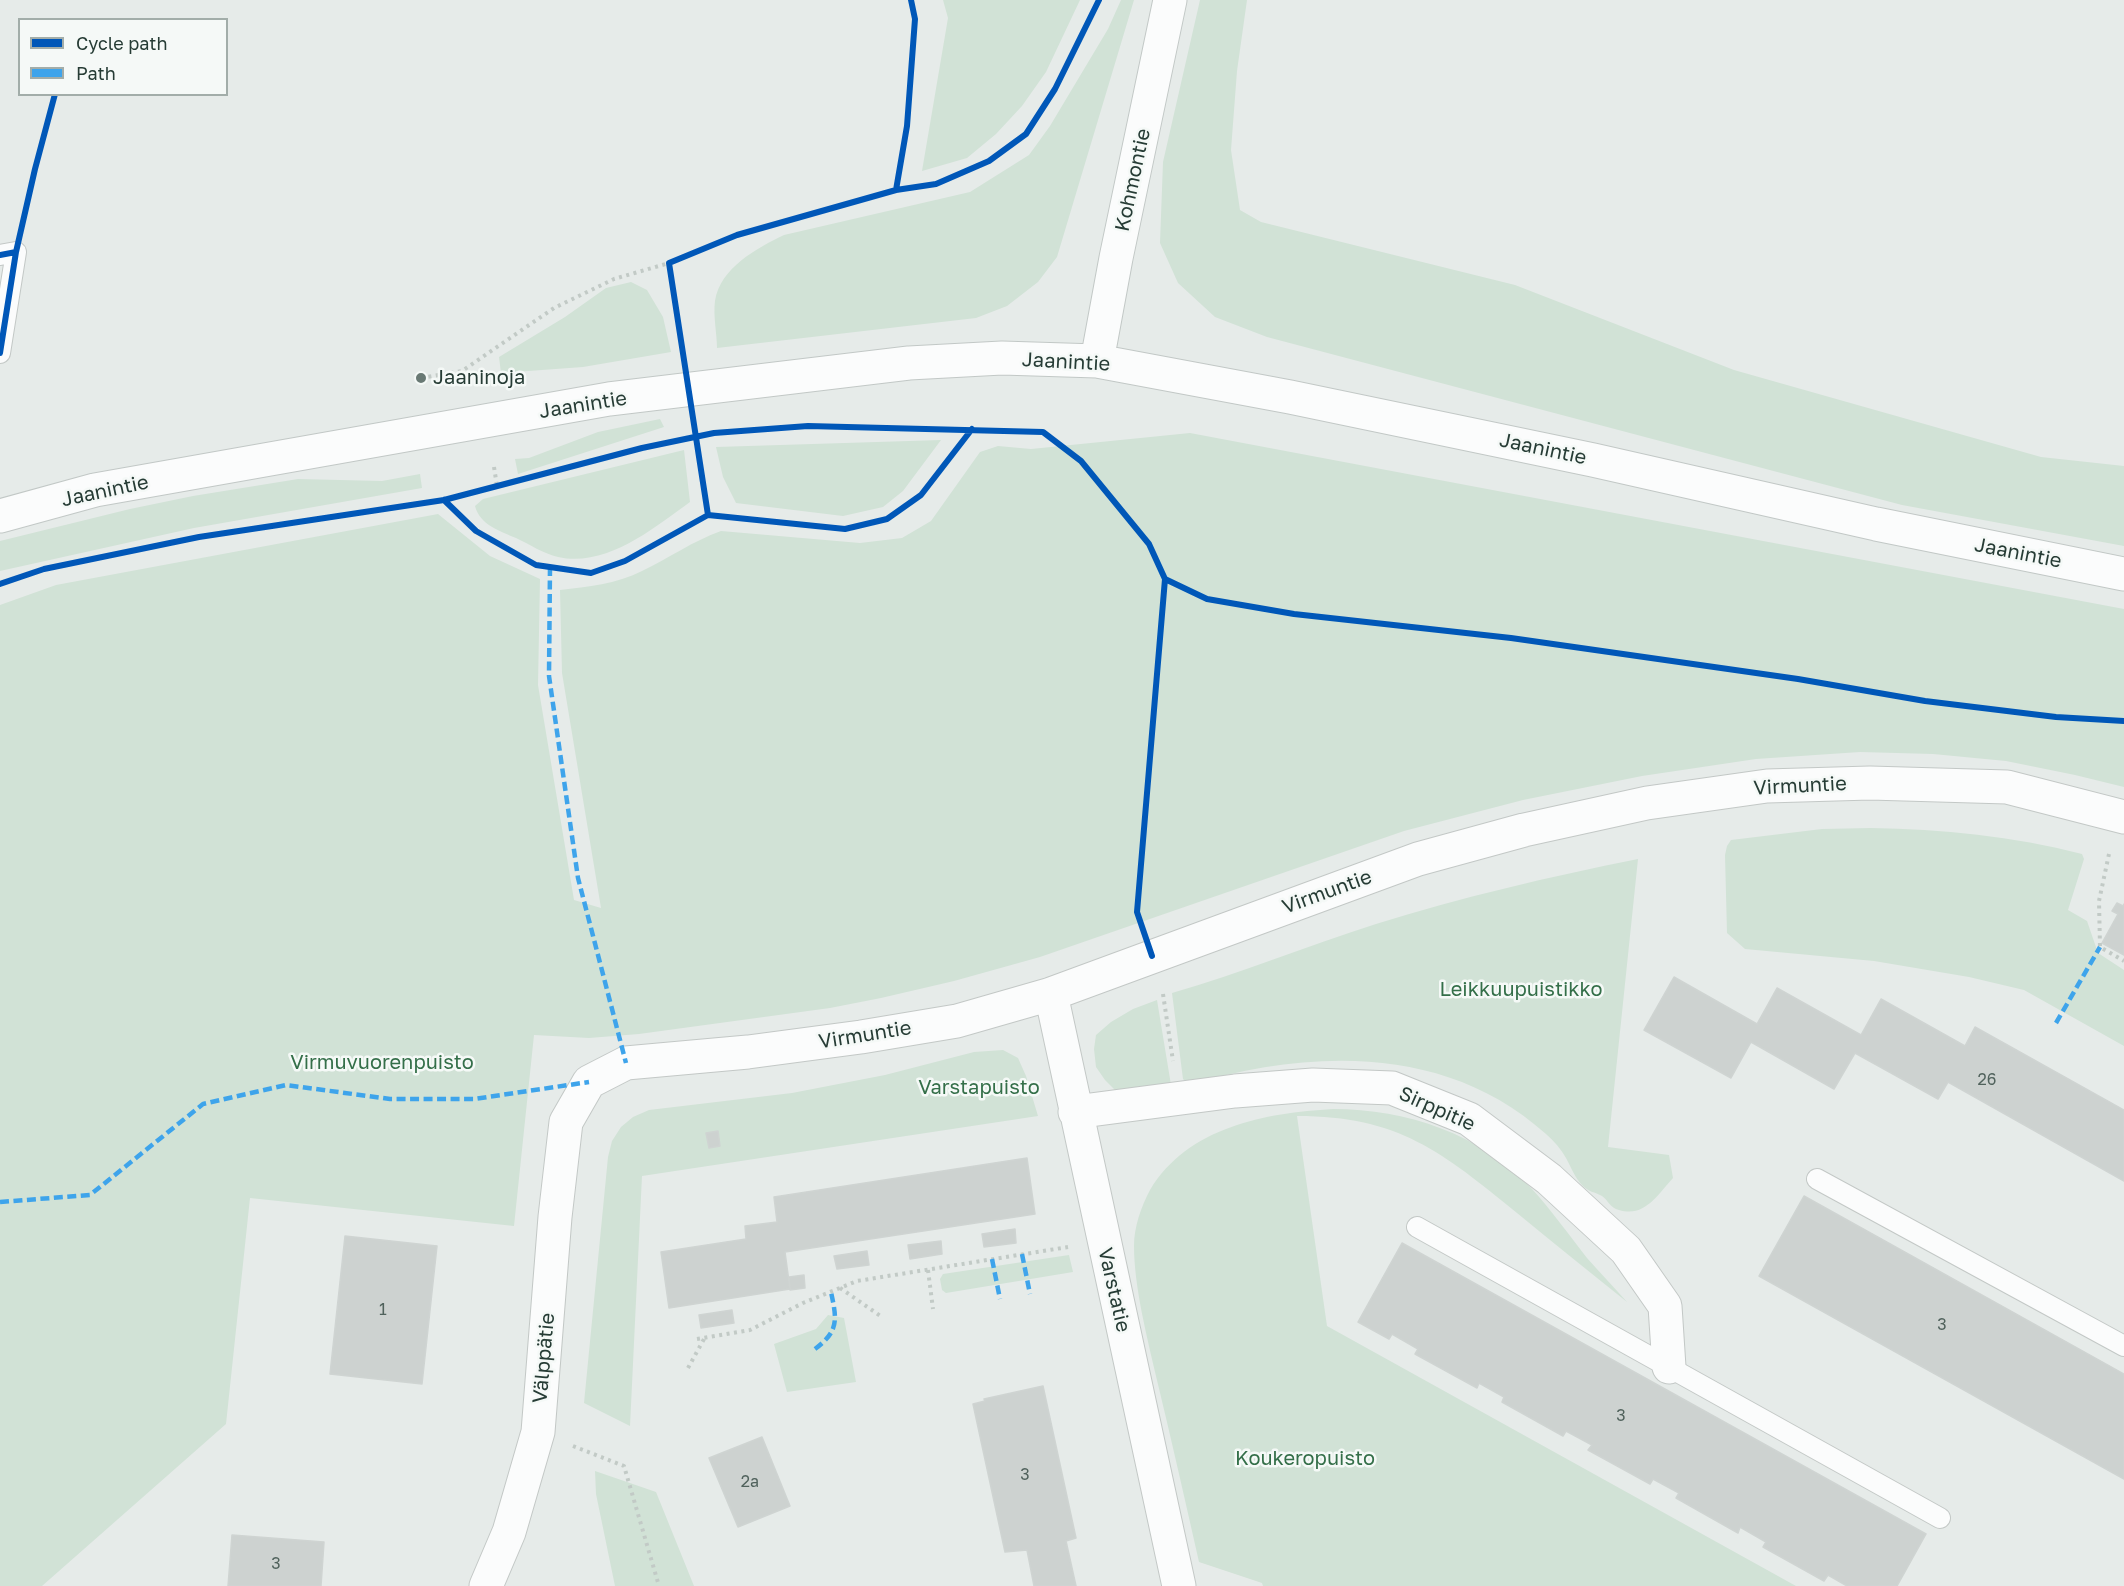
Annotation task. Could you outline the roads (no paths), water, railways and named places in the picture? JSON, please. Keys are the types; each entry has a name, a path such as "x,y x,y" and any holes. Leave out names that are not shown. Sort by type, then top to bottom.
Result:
{"street":[{"name":"Kohmontie","path":"1097,361 1170,0"},
{"name":"Jaanintie","path":"0,516 95,490 609,399 909,363 1002,358 1097,361 1325,404 1593,460 1876,524 2124,574"},
{"name":"Virmuntie","path":"566,1122 589,1082 626,1063 748,1052 957,1021 1051,994 1418,859 1524,830 1670,800 1767,786 1870,783 2007,787 2124,817"},
{"name":"Varstatie","path":"1051,994 1179,1586"},
{"name":"Sirppitie","path":"1075,1112 1313,1085 1392,1088 1469,1119 1549,1179 1626,1250 1665,1306 1669,1367"},
{"name":"Välppätie","path":"486,1586 509,1532 538,1432 555,1217 566,1122"}],"lane":[{"path":"0,255 16,252 0,353"},
{"path":"1817,1179 2124,1346"},
{"path":"1417,1227 1940,1518"}],"place":[{"name":"Jaaninoja","path":"421,378"}],"park label":[{"name":"Leikkuupuistikko","path":"1521,990"},
{"name":"Virmuvuorenpuisto","path":"382,1063"},
{"name":"Varstapuisto","path":"979,1088"},
{"name":"Koukeropuisto","path":"1305,1459"}]}
